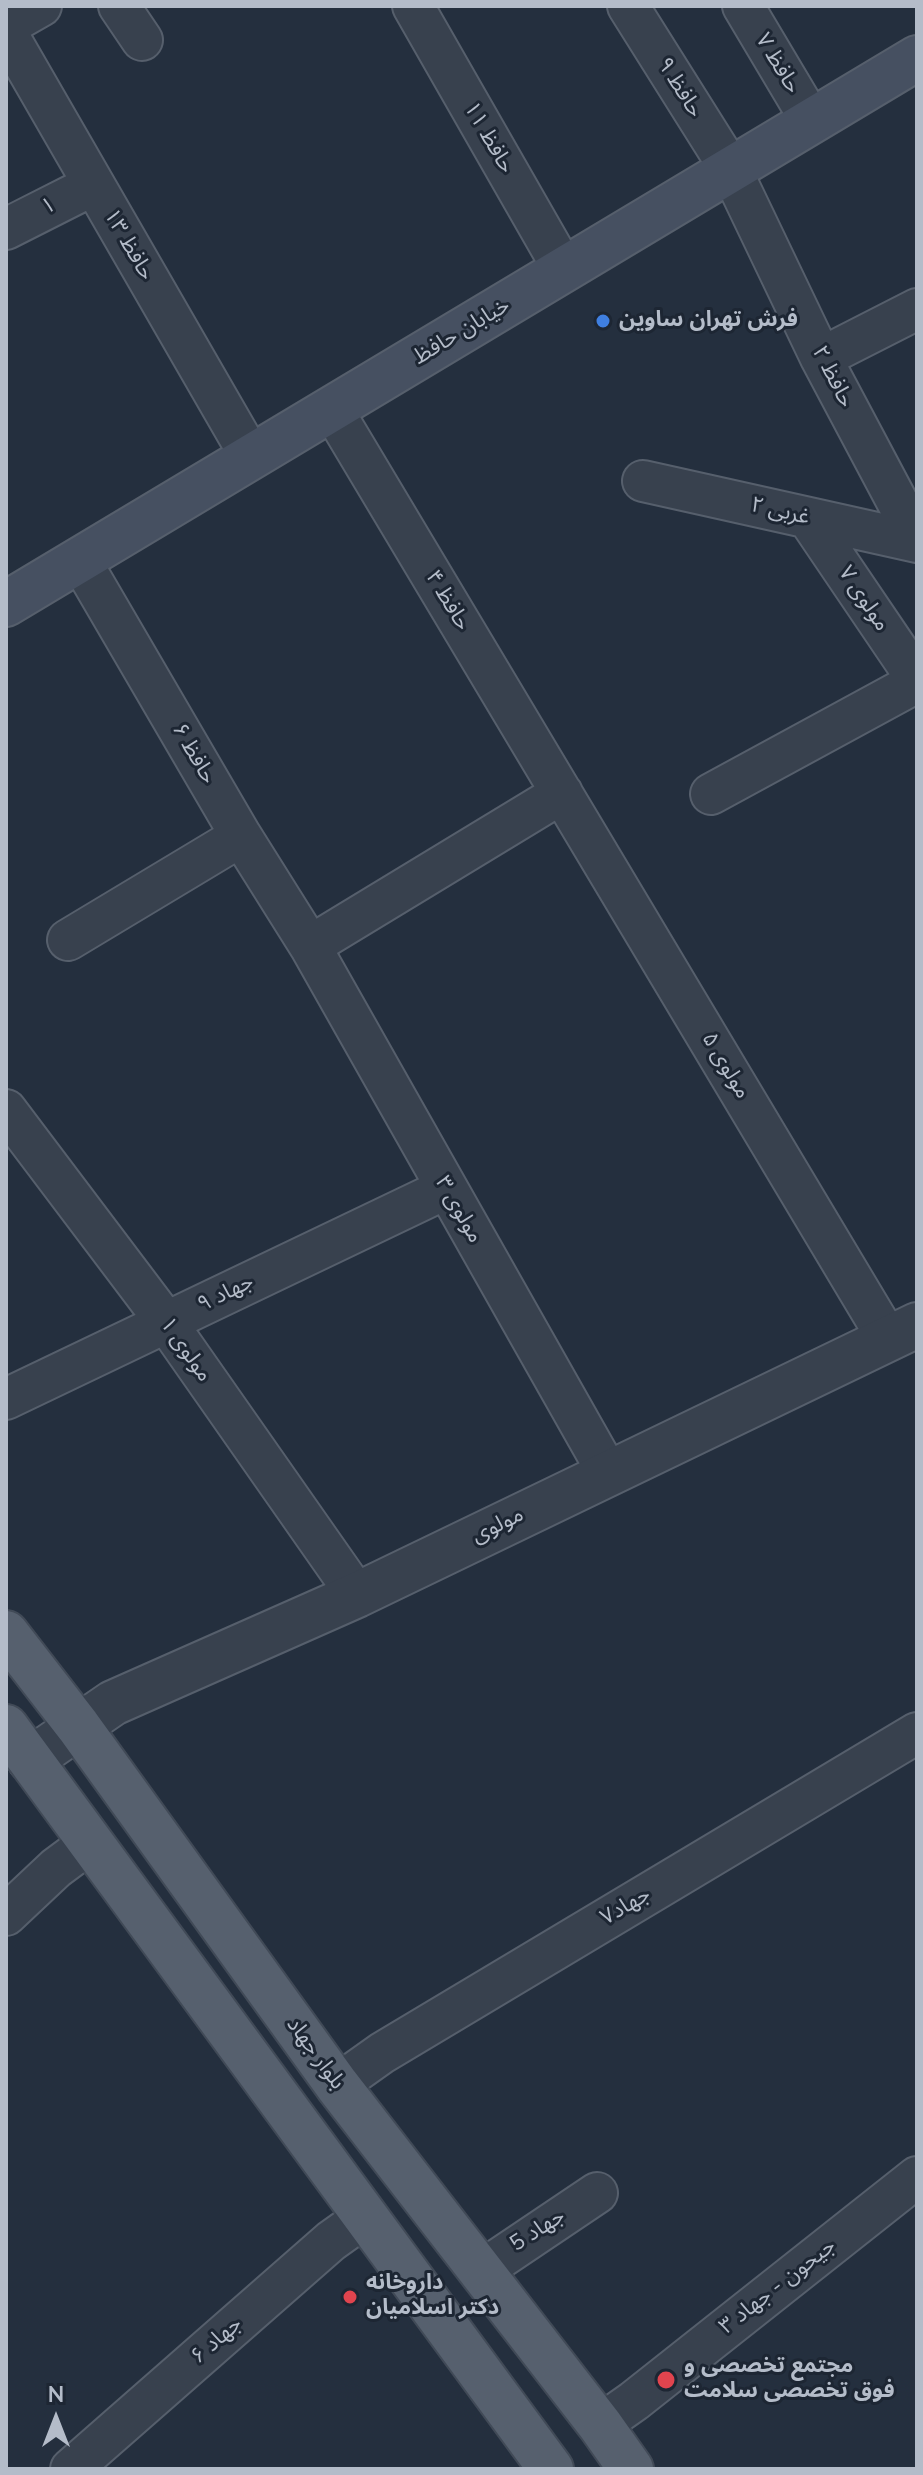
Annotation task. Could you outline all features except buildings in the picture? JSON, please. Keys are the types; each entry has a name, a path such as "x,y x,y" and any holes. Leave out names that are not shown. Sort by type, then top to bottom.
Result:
{"main road":[{"name":"خیابان حافظ","path":"6,604 917,58"},
{"name":"بلوار جهاد","path":"6,1633 78,1726 337,2085 631,2469"},
{"path":"18,1743 551,2469"}],"street":[{"path":"6,29 41,6"},
{"path":"119,6 142,40"},
{"name":"حافظ ۱۱","path":"413,6 564,270"},
{"name":"حافظ ۹","path":"628,6 731,170"},
{"name":"حافظ ۷","path":"743,6 812,122"},
{"name":"حافظ ۱۳","path":"6,29 251,457"},
{"name":"حافظ ۲","path":"731,170 821,358 917,540"},
{"name":"۱","path":"6,229 93,185"},
{"path":"821,358 917,309"},
{"name":"حافظ ۴","path":"332,409 562,793"},
{"name":"غربی ۲","path":"643,481 917,540"},
{"name":"مولوی ۷","path":"808,518 917,681"},
{"name":"حافظ ۶","path":"80,560 241,836 310,946"},
{"path":"711,794 917,681"},
{"path":"310,946 562,793"},
{"name":"مولوی ۵","path":"562,793 902,1332"},
{"path":"68,940 241,836"},
{"name":"مولوی ۳","path":"310,946 608,1473"},
{"name":"مولوی ۱","path":"6,1110 166,1322 357,1595"},
{"name":"جهاد ۹","path":"6,1399 445,1189"},
{"name":"مولوی","path":"18,1743 78,1726 113,1703 357,1595 902,1332"},
{"name":"جهاد۷","path":"337,2085 382,2053 917,1733"},
{"path":"6,1915 56,1868 91,1842"},
{"name":"جیحون - جهاد ۳","path":"600,2425 917,2177"},
{"name":"جهاد 5","path":"481,2271 597,2193"},
{"name":"جهاد ۶","path":"71,2469 331,2241 366,2216"}],"place":[{"name":"فرش تهران ساوین","path":"603,321"},
{"name":"داروخانه دکتر اسلامیان","path":"350,2297"},
{"name":"مجتمع تخصصی و فوق تخصصی سلامت","path":"666,2380"}]}
